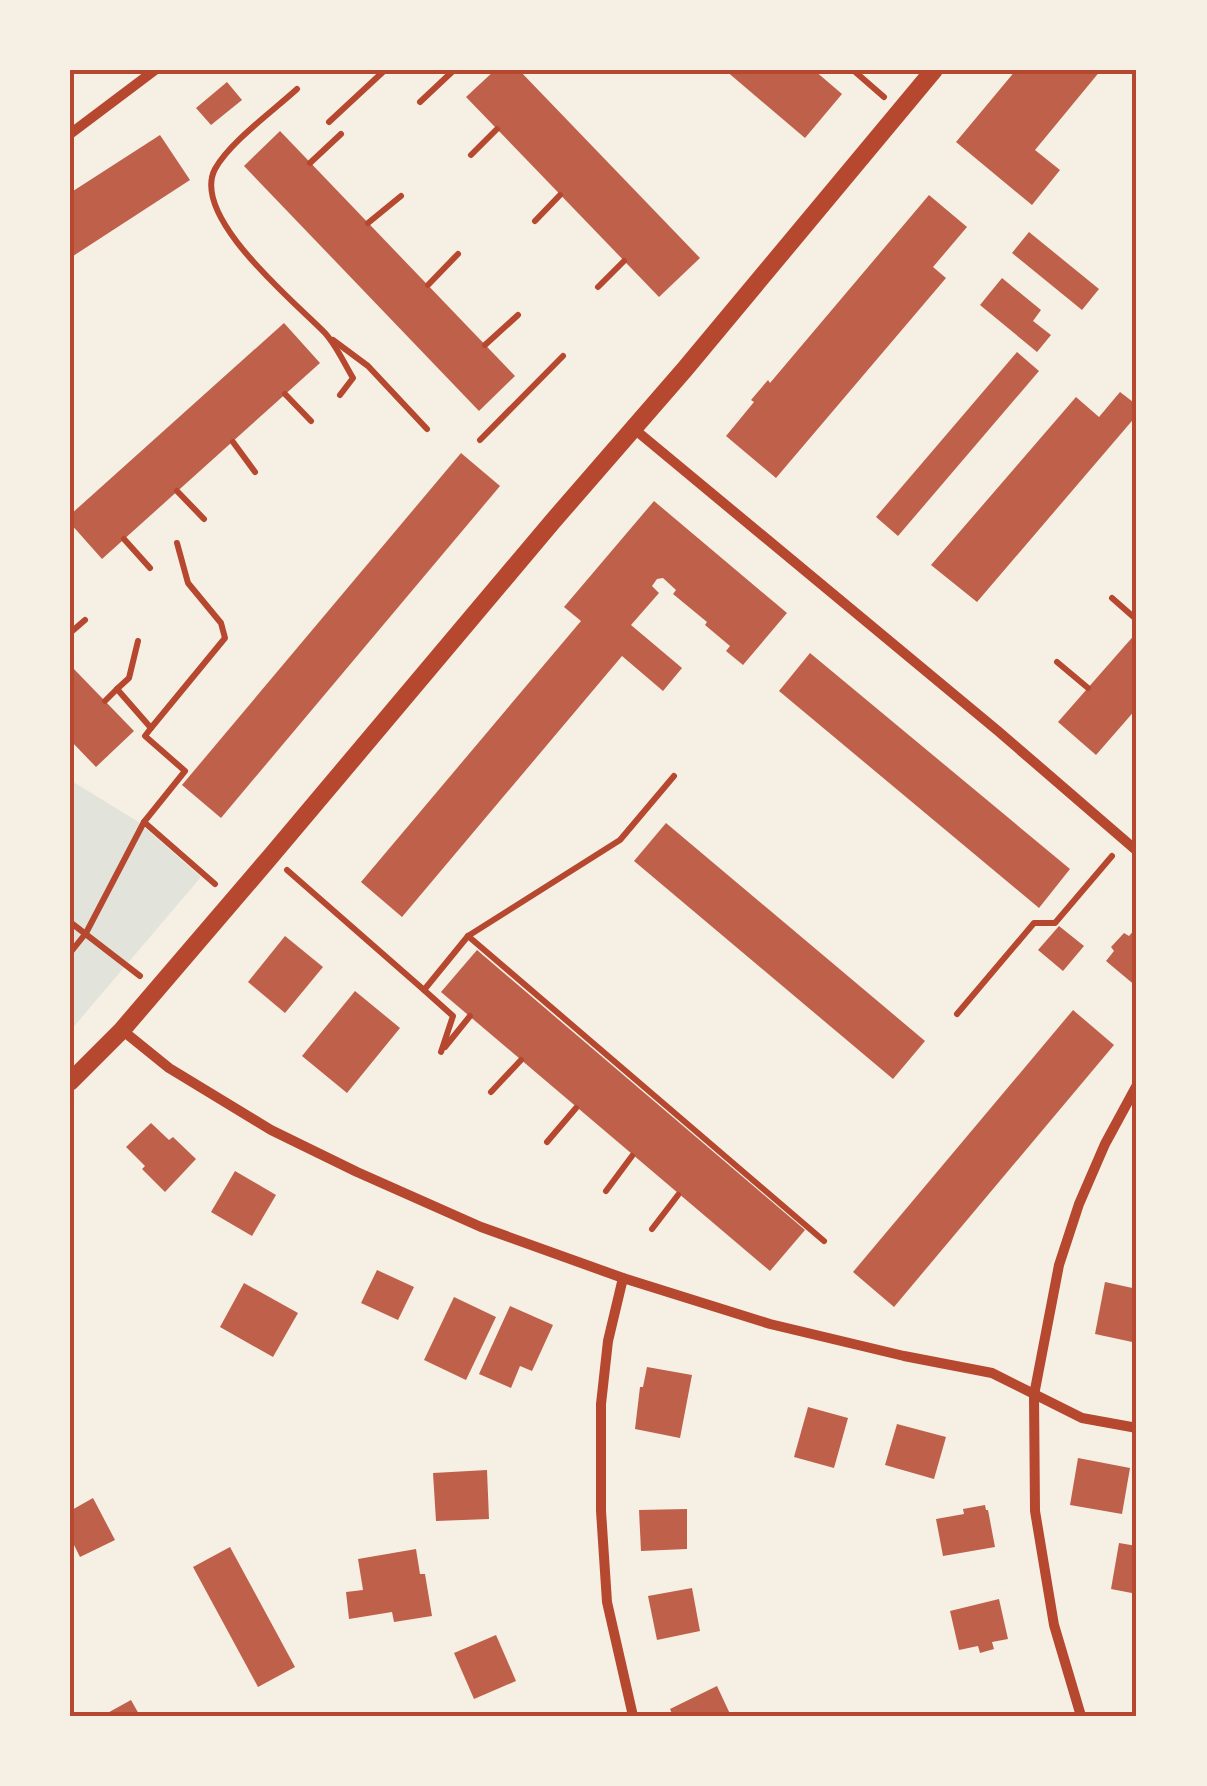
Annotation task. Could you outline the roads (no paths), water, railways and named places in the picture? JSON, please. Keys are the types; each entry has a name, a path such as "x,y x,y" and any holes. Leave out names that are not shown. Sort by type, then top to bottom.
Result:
{"street":[{"path":"70,134 155,70"},
{"path":"70,1082 122,1030 271,856 934,70"},
{"path":"634,428 1137,852"},
{"path":"122,1030 169,1068 271,1130 480,1227 623,1278 782,1327 992,1373 1082,1418 1137,1428"},
{"path":"1081,1716 1054,1625 1035,1512 1034,1395 1059,1266 1079,1204 1137,1085"},
{"path":"623,1278 608,1341 601,1404 600,1511 606,1602 633,1716"}]}
